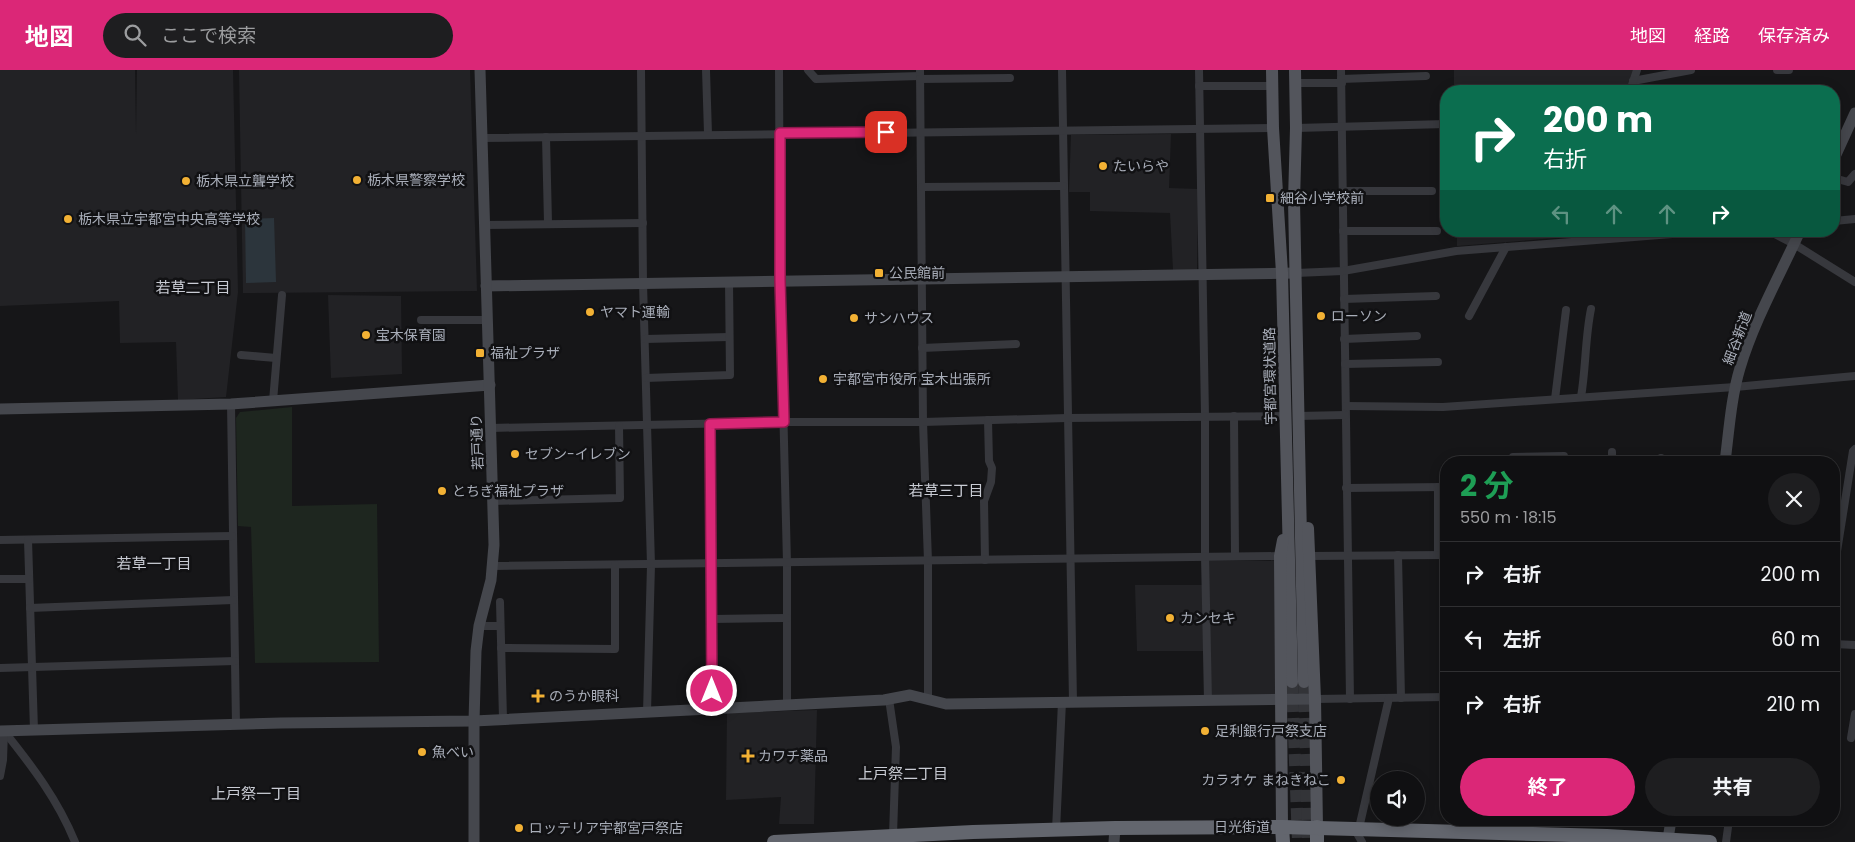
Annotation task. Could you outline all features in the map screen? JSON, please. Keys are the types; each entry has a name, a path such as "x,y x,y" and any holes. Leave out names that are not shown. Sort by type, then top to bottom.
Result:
{"highway":[{"name":"日光街道","path":"774,842 893,835 995,837 1056,830 1115,828 1282,827 1317,827 1358,833 1668,839 1710,842"},
{"path":"1282,827 1283,842"},
{"path":"1317,827 1317,842"}],"main road":[{"name":"宇都宮環状道路","path":"1272,70 1273,128 1282,273 1292,416 1299,494 1298,682 1288,514 1292,416 1296,273 1294,70"},
{"path":"1299,494 1308,522 1310,556 1317,827"},
{"path":"1282,827 1280,556 1288,514"}],"street":[{"name":"若戸通り","path":"474,842 476,651 479,626 493,566 490,385 480,70"},
{"path":"642,70 643,283 651,565 647,712"},
{"path":"706,70 708,134"},
{"path":"779,70 780,280 787,563 787,705"},
{"path":"808,70 816,78 866,74 1010,78"},
{"path":"1056,830 1068,702 1069,559 1062,70"},
{"path":"1199,70 1208,701"},
{"path":"1341,70 1350,699"},
{"path":"1632,85 1637,70"},
{"path":"1633,81 1691,70"},
{"path":"1778,70 1789,70"},
{"path":"920,75 922,131 921,279 923,422 928,561 928,700"},
{"path":"1295,83 1426,76"},
{"path":"1199,86 1272,86"},
{"path":"1840,146 1855,113"},
{"path":"1296,128 1440,124"},
{"path":"481,138 1273,128"},
{"path":"546,137 548,223"},
{"path":"1840,180 1848,182 1855,174"},
{"path":"922,187 1063,186"},
{"path":"1343,191 1432,191"},
{"path":"1840,220 1855,219"},
{"path":"484,225 643,223"},
{"path":"1343,231 1437,231"},
{"path":"486,286 1343,271 1456,251 1634,237"},
{"path":"1781,237 1855,282"},
{"name":"細谷新道","path":"1726,456 1735,387 1746,350 1797,237"},
{"path":"1470,316 1506,248"},
{"path":"646,378 730,375 729,282"},
{"path":"273,401 282,295"},
{"path":"1344,299 1436,296"},
{"path":"1581,397 1591,309"},
{"path":"1555,399 1566,310"},
{"path":"420,320 488,320"},
{"path":"1344,339 1417,336"},
{"path":"645,339 729,337"},
{"path":"922,348 1016,344"},
{"path":"241,355 276,358"},
{"path":"1345,364 1438,362"},
{"path":"1346,406 1444,407 1735,387 1855,376"},
{"path":"0,409 231,404 490,385"},
{"path":"231,404 236,725"},
{"path":"491,428 784,422 923,422 1067,418 1345,415"},
{"path":"1234,416 1235,556"},
{"path":"985,560 984,501 991,482 992,468 989,461 988,420"},
{"path":"710,424 712,709"},
{"path":"493,501 620,498 620,426"},
{"path":"1840,532 1853,451 1855,449"},
{"path":"1346,488 1440,487"},
{"path":"0,540 232,536"},
{"path":"28,540 34,730"},
{"path":"1398,555 1401,698"},
{"path":"1310,556 1440,555"},
{"path":"493,566 1280,556"},
{"path":"501,648 615,649 615,565"},
{"path":"0,579 29,579"},
{"path":"30,608 233,600"},
{"path":"500,602 503,720"},
{"path":"712,618 787,618"},
{"path":"479,626 500,626"},
{"path":"1840,644 1855,645"},
{"path":"0,668 234,661"},
{"path":"2,731 503,720 890,699 910,695 946,704 1440,697"},
{"path":"1358,833 1389,698"},
{"path":"890,699 896,747 893,835"},
{"path":"1851,738 1855,714"},
{"path":"0,776 3,760 2,731"},
{"path":"2,731 42,780 68,825 75,842"},
{"path":"1668,839 1670,826"},
{"path":"1726,842 1728,826"},
{"path":"1114,842 1115,828"}],"shaded area":[{"path":"0,70 135,70 136,134 137,70 233,70 238,292 226,397 178,400 176,342 120,343 119,301 0,306"},
{"name":"栃木県警察学校","path":"239,70 470,70 477,291 243,293"},
{"path":"1454,70 1634,70 1630,85 1454,85"},
{"name":"たいらや","path":"1171,134 1169,188 1198,189 1197,270 1173,270 1170,213 1090,211 1090,192 1069,192 1071,135"},
{"path":"274,218 276,282 246,283 245,219"},
{"path":"1457,237 1569,237 1457,246"},
{"name":"宝木保育園","path":"328,295 401,296 402,374 331,378"},
{"path":"292,407 292,506 377,504 379,662 255,663 251,527 238,526 236,418 240,412"},
{"path":"1209,561 1275,561 1277,696 1210,696 1211,651 1137,651 1135,585 1208,585"},
{"path":"817,710 814,824 779,824 781,797 726,800 727,713"}],"tunnel":[{"path":"1292,682 1298,842"},
{"path":"1304,682 1308,842"}],"place":[{"name":"たいらや","path":"1103,166"},
{"name":"栃木県警察学校","path":"357,180"},
{"name":"栃木県立聾学校","path":"186,181"},
{"name":"細谷小学校前","path":"1270,198"},
{"name":"栃木県立宇都宮中央高等学校","path":"68,219"},
{"name":"公民館前","path":"879,273"},
{"name":"ヤマト運輸","path":"590,312"},
{"name":"ローソン","path":"1321,316"},
{"name":"サンハウス","path":"854,318"},
{"name":"宝木保育園","path":"366,335"},
{"name":"福祉プラザ","path":"480,353"},
{"name":"宇都宮市役所 宝木出張所","path":"823,379"},
{"name":"セブン-イレブン","path":"515,454"},
{"name":"とちぎ福祉プラザ","path":"442,491"},
{"name":"カンセキ","path":"1170,618"},
{"name":"のうか眼科","path":"538,696"},
{"name":"足利銀行戸祭支店","path":"1205,731"},
{"name":"魚べい","path":"422,752"},
{"name":"カワチ薬品","path":"748,756"},
{"name":"カラオケ まねきねこ","path":"1341,780"},
{"name":"ロッテリア宇都宮戸祭店","path":"519,828"}],"district":[{"name":"若草二丁目","path":"193,288"},
{"name":"若草三丁目","path":"946,491"},
{"name":"若草一丁目","path":"154,564"},
{"name":"上戸祭二丁目","path":"903,774"},
{"name":"上戸祭一丁目","path":"256,794"}],"route":[{"path":"712,691 710,424 784,422 780,280 780,133 886,132"}]}
